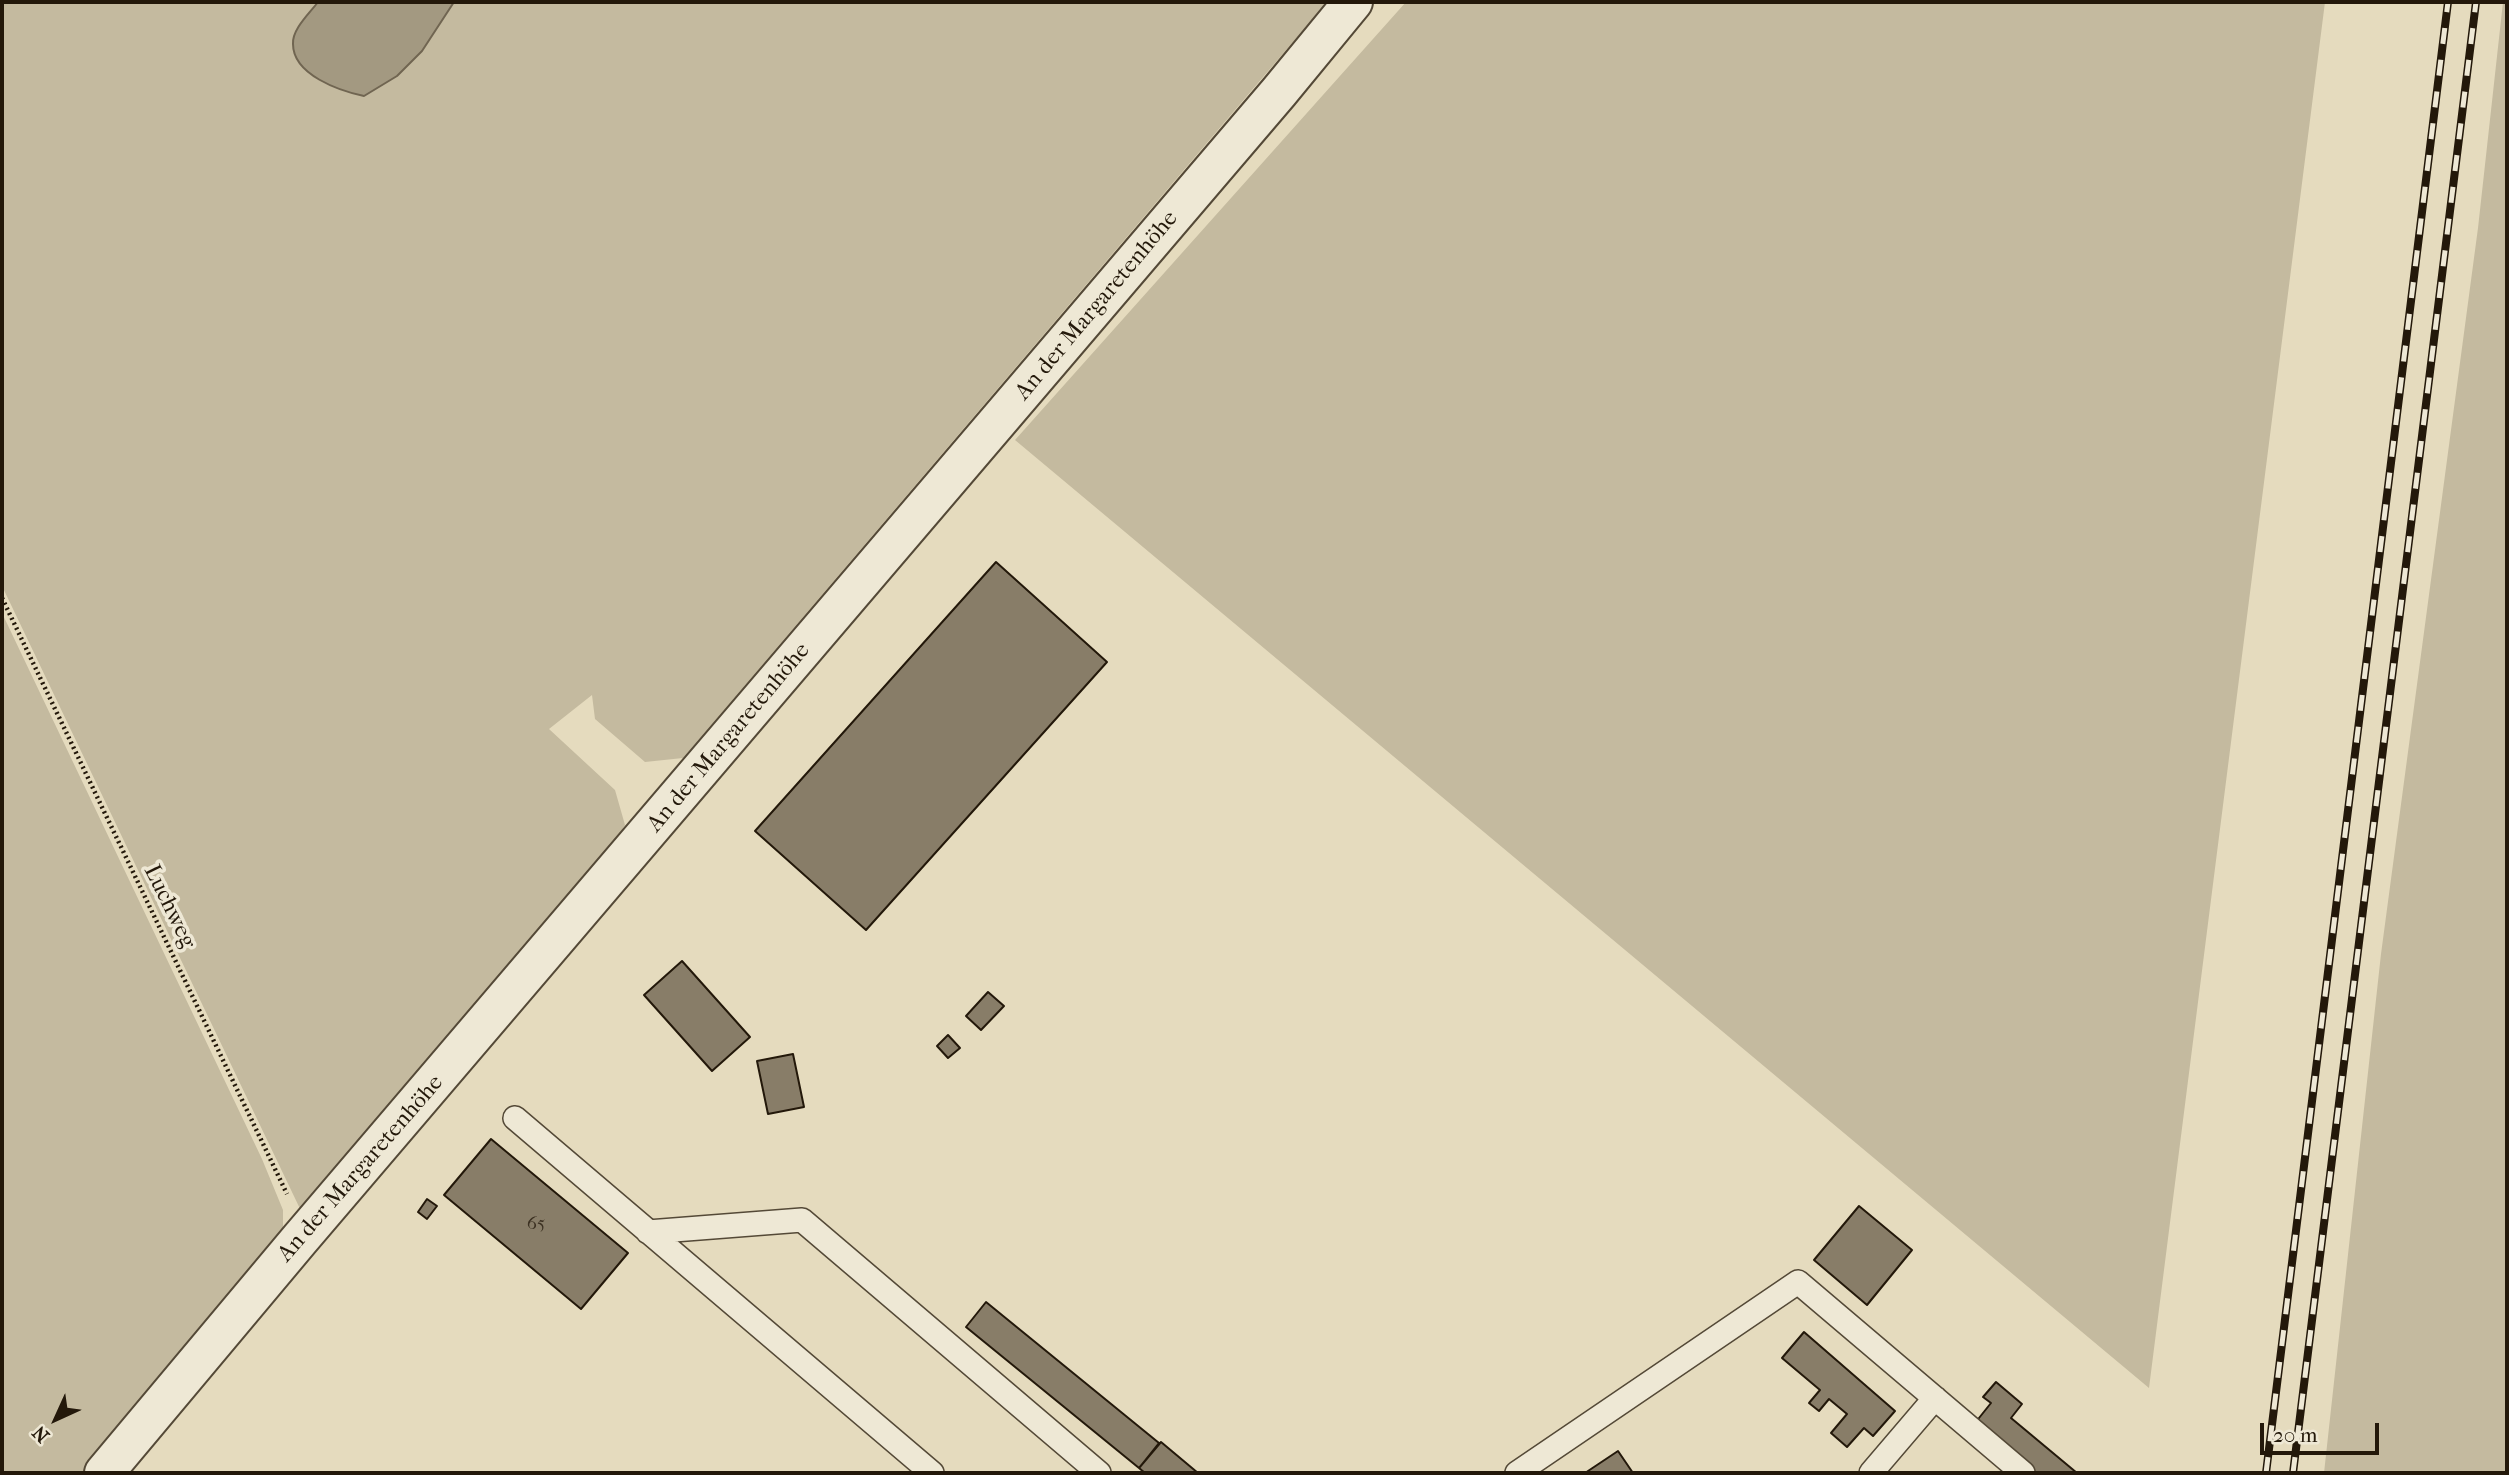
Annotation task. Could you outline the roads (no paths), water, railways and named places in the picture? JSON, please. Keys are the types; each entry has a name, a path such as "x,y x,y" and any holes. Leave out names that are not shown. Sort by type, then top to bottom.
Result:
{"street":[{"name":"An der Margaretenhöhe","path":"104,1473 1353,2"}],"lane":[{"path":"515,1118 932,1473"},
{"path":"648,1232 802,1220 1099,1473"},
{"path":"1517,1473 1798,1282 2023,1473"},
{"path":"1871,1473 1935,1398"}],"railway":[{"path":"2266,1473 2448,2"},
{"path":"2293,1473 2476,2"}]}
